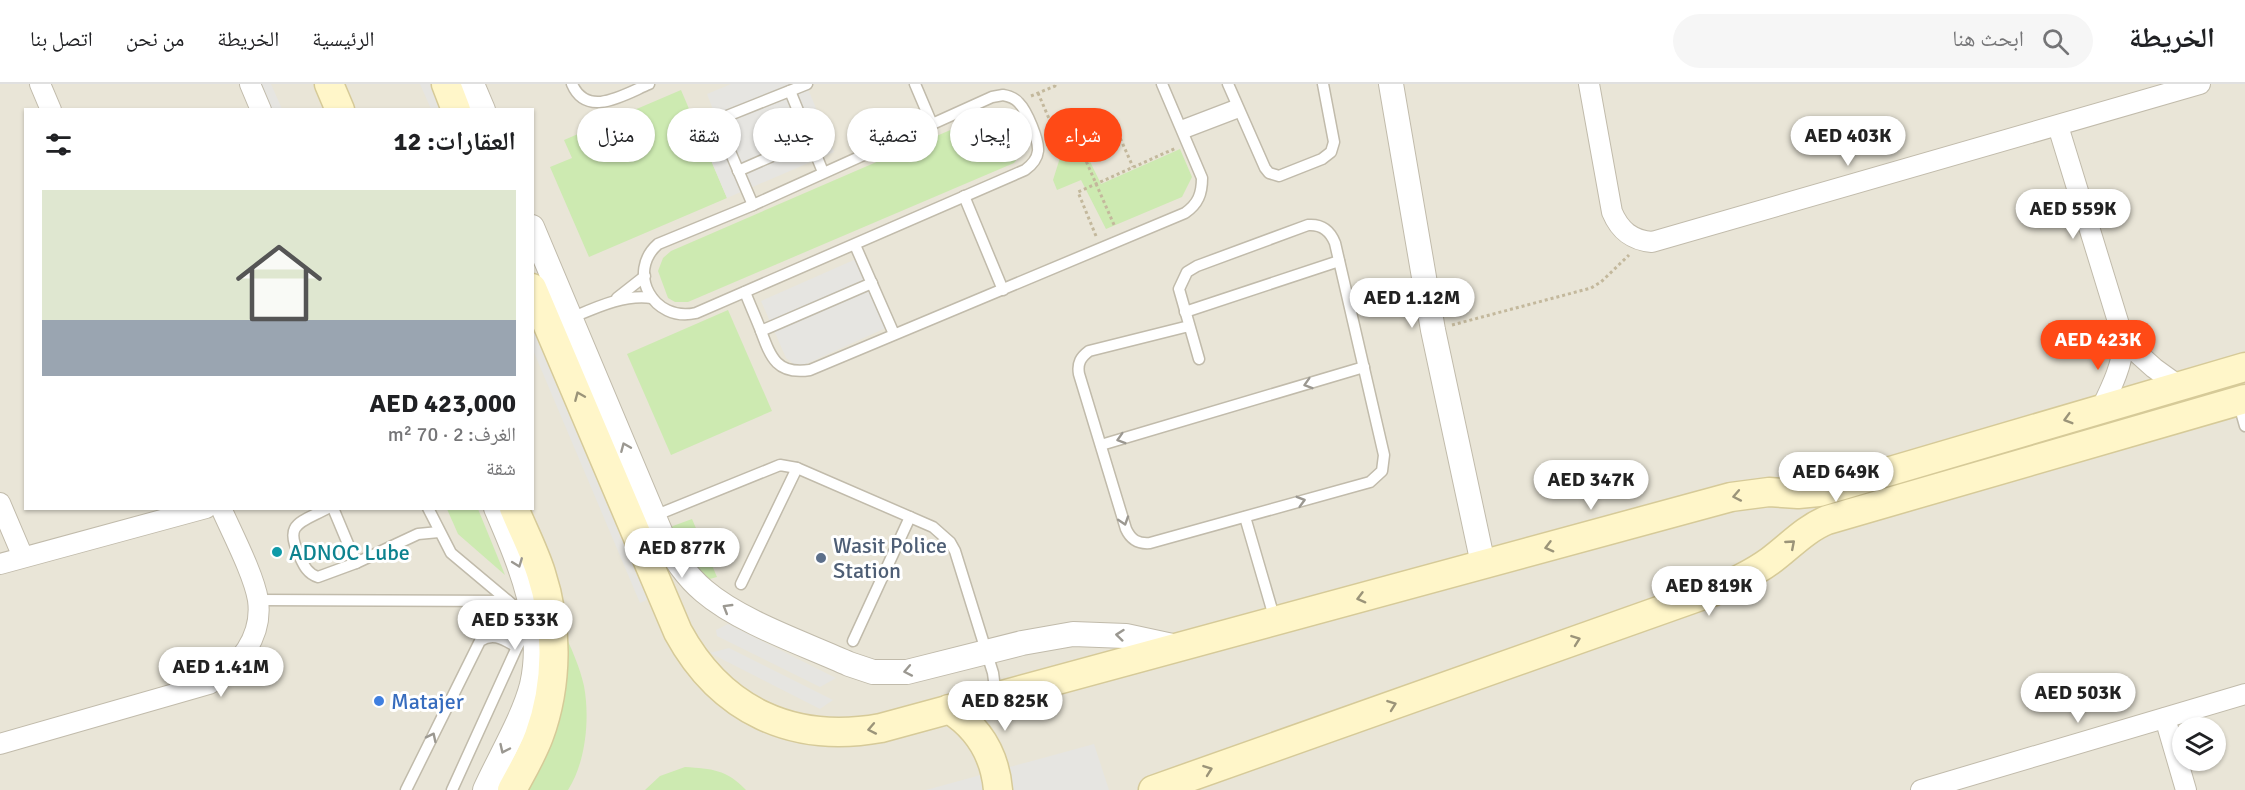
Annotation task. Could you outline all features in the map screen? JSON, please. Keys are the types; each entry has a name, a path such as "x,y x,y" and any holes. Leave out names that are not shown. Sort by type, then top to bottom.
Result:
{"main road":[{"path":"446,84 455,108"},
{"path":"534,293 678,632 688,650 713,681 745,706 781,723 820,732 861,731 949,709 995,679 1177,647 1731,497 1769,492 1809,494 2245,367"},
{"path":"1153,790 1712,592 1750,574 1817,524 2243,409"},
{"path":"1809,494 1817,524"},
{"path":"512,790 538,738 545,715 550,692 554,643 541,572 515,510"},
{"path":"949,709 970,725 985,744 994,763 998,790"}],"street":[{"path":"40,84 50,108"},
{"path":"250,84 260,108"},
{"path":"472,84 482,108"},
{"path":"1391,84 1433,330 1483,564"},
{"path":"1589,84 1612,212 1623,231 1641,241 1652,242 2200,84"},
{"path":"2058,126 2124,341 2118,373 2101,409"},
{"path":"534,232 662,536 680,566 703,591 717,601 747,618 861,669 886,673 907,672 995,679 1047,637 1082,634 1126,636 1177,647"},
{"path":"2124,341 2154,368 2179,386"},
{"path":"0,503 23,557"},
{"path":"0,564 199,510"},
{"path":"0,744 209,684 227,673 242,658 253,639 258,600 222,510"},
{"path":"485,790 531,687 536,645 534,616 522,574 497,510"},
{"path":"1921,790 2245,694"},
{"path":"2165,718 2186,790"}],"lane":[{"path":"572,84 584,99 598,103 612,100 649,84"},
{"path":"753,205 721,130 723,120 807,84"},
{"path":"915,84 925,108"},
{"path":"745,292 769,352 785,369 801,372 819,368 894,334 1185,213 1197,202 1201,194 1202,178 1162,84"},
{"path":"1228,84 1265,168 1274,175 1284,176 1327,157 1333,147 1323,84"},
{"path":"790,91 797,108"},
{"path":"847,161 753,205 658,244 647,257 644,265 652,298 659,307 666,311 688,315 1025,170 1033,164 1037,154 1037,139 1018,101 1008,96 997,96 938,121"},
{"path":"1185,134 1238,108"},
{"path":"738,171 759,162"},
{"path":"819,162 823,172"},
{"path":"963,196 1003,290"},
{"path":"1189,326 1089,351 1081,358 1078,369 1126,529 1138,542 1150,543 1370,482 1382,471 1384,455 1340,261 1333,236 1322,227 1308,225 1192,269 1183,277 1179,288 1199,359"},
{"path":"855,245 894,334"},
{"path":"1185,312 1340,261"},
{"path":"611,302 645,276"},
{"path":"761,331 872,283"},
{"path":"571,318 611,302 637,297 652,298"},
{"path":"1101,445 1364,367"},
{"path":"654,516 780,465 797,468 910,517 942,534 955,551 995,679"},
{"path":"741,584 797,468"},
{"path":"324,510 300,523 293,531 292,542 305,568 314,576 323,577 418,534 439,532"},
{"path":"334,510 356,563"},
{"path":"429,510 446,546 457,560 508,601 534,616 517,647 456,787"},
{"path":"853,641 910,517"},
{"path":"1245,517 1275,621"},
{"path":"258,600 508,601"},
{"path":"406,790 480,641 486,637 497,636 517,647"}],"path":[{"path":"1018,101 1055,86 1055,84"},
{"path":"1038,93 1044,108"},
{"path":"1101,248 1078,192 1133,167 1185,134"},
{"path":"1122,142 1133,167"},
{"path":"1037,154 1044,151"},
{"path":"1087,162 1120,240"},
{"path":"1433,330 1591,288 1606,278 1641,241"}],"shaded area":[{"path":"0,84 2245,84 2245,790 0,790"},
{"path":"241,84 271,84 282,108 252,108"},
{"path":"420,84 433,84 444,108 431,108"},
{"path":"731,84 806,84 816,108 753,108 753,162 811,162 727,198 712,162 741,162 741,108 712,108 707,94"},
{"path":"856,259 886,328 806,364 795,365 786,358 761,301"},
{"path":"534,323 651,598 640,603 534,352"},
{"path":"728,624 836,678 820,687 717,636 716,630"},
{"path":"729,648 833,700 820,709 710,653"},
{"path":"1094,744 1109,790 926,790"}],"green space":[{"path":"681,90 689,108 667,108 667,162 712,162 727,198 589,257 550,167 572,158 564,140 577,134 577,162 655,162 655,108 639,108"},
{"path":"950,130 950,162 1015,162 688,302 675,302 668,298 658,271 663,258 671,251 877,162 938,162 938,135"},
{"path":"1180,149 1192,177 1182,197 1106,229 1081,180 1057,190 1053,180 1059,162 1090,162 1101,184"},
{"path":"728,310 772,411 671,455 627,354"},
{"path":"447,510 478,510 505,575 458,534"},
{"path":"692,519 717,577 702,581 662,530"},
{"path":"563,630 584,686 587,712 583,753 568,790 520,790"},
{"path":"685,767 718,771 732,778 746,790 645,790 660,776"}],"place":[{"name":"ADNOC Lube","path":"277,552"},
{"name":"Wasit Police Station","path":"821,558"},
{"name":"Matajer","path":"379,701"}]}
